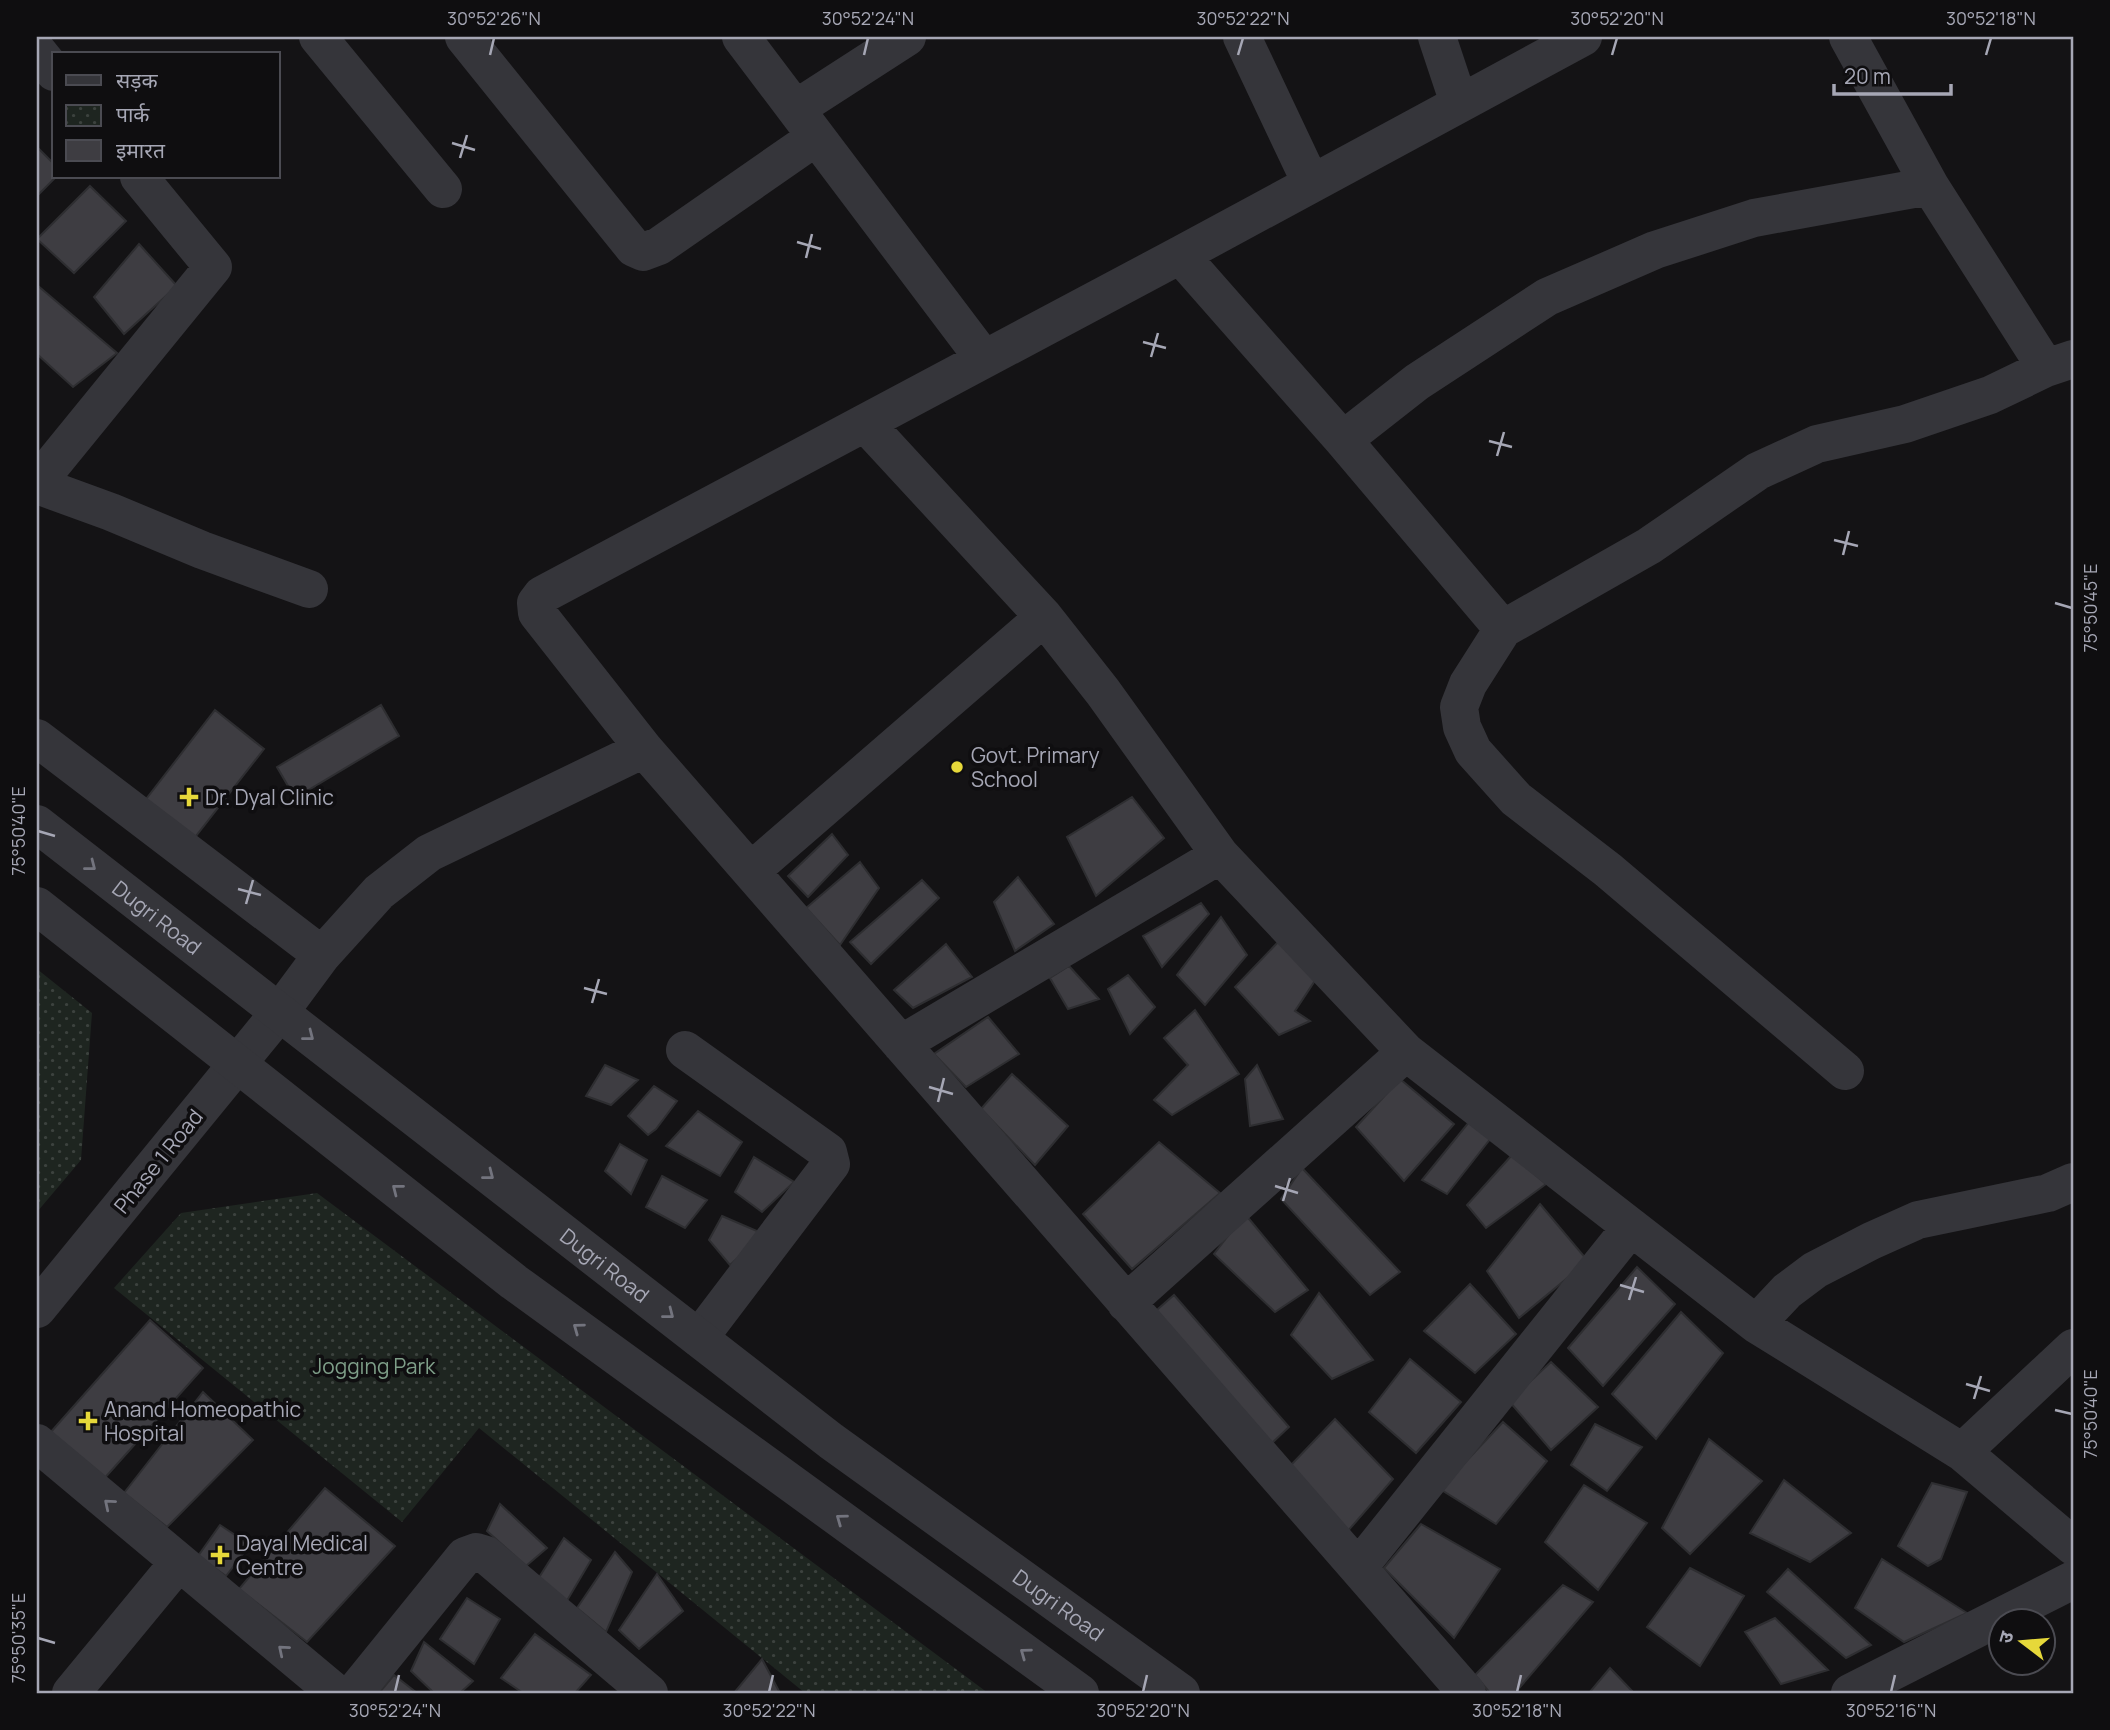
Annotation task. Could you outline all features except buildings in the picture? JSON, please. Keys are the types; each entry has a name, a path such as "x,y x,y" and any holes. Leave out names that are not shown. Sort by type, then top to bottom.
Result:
{"street":[{"path":"318,37 443,189"},
{"path":"464,37 634,248 643,252 659,247 907,37"},
{"path":"741,37 984,359"},
{"path":"1242,37 1311,183"},
{"path":"1437,37 1460,103"},
{"path":"1466,1693 644,749 537,613 536,603 542,595 1180,256 1583,37"},
{"path":"1845,1071 1608,870 1516,799 1473,751 1462,727 1459,707 1468,684 1503,629 1649,545 1758,471 1817,444 1905,424 1990,395 2060,363 1930,186 1848,37"},
{"path":"37,51 52,70"},
{"path":"140,178 213,267 37,484 202,550 309,589"},
{"path":"1343,440 1417,382 1547,297 1655,250 1754,218 1930,186"},
{"path":"1180,256 1343,440 1503,629"},
{"path":"865,423 1044,617 1103,692 1220,855 1406,1052 1756,1324 1962,1452 2073,1546"},
{"path":"751,871 1044,617"},
{"path":"37,738 323,955"},
{"name":"Phase 1 Road","path":"37,1309 238,1064 323,955 379,892 429,853 644,749"},
{"name":"Dugri Road","path":"37,824 831,1441 1181,1693"},
{"path":"901,1044 1220,855"},
{"path":"37,906 514,1282 1080,1693"},
{"path":"685,1050 828,1152 831,1164 699,1338"},
{"path":"1126,1303 1406,1052"},
{"path":"1756,1324 1787,1291 1815,1270 1871,1241 1918,1220 2048,1193 2073,1182"},
{"path":"1358,1568 1632,1227"},
{"path":"1962,1452 2073,1348"},
{"path":"37,1443 336,1693"},
{"path":"354,1693 465,1556 476,1552 486,1555 635,1689"},
{"path":"71,1693 179,1562"},
{"path":"1850,1693 2073,1580"}],"green space":[{"path":"37,969 92,1013 81,1160 37,1212"},
{"name":"Jogging Park","path":"317,1193 988,1693 805,1693 479,1428 402,1522 114,1288 181,1213"}],"place":[{"name":"Govt. Primary School","path":"957,767"},
{"name":"Dr. Dyal Clinic","path":"189,797"},
{"name":"Anand Homeopathic Hospital","path":"88,1421"},
{"name":"Dayal Medical Centre","path":"220,1555"}]}
